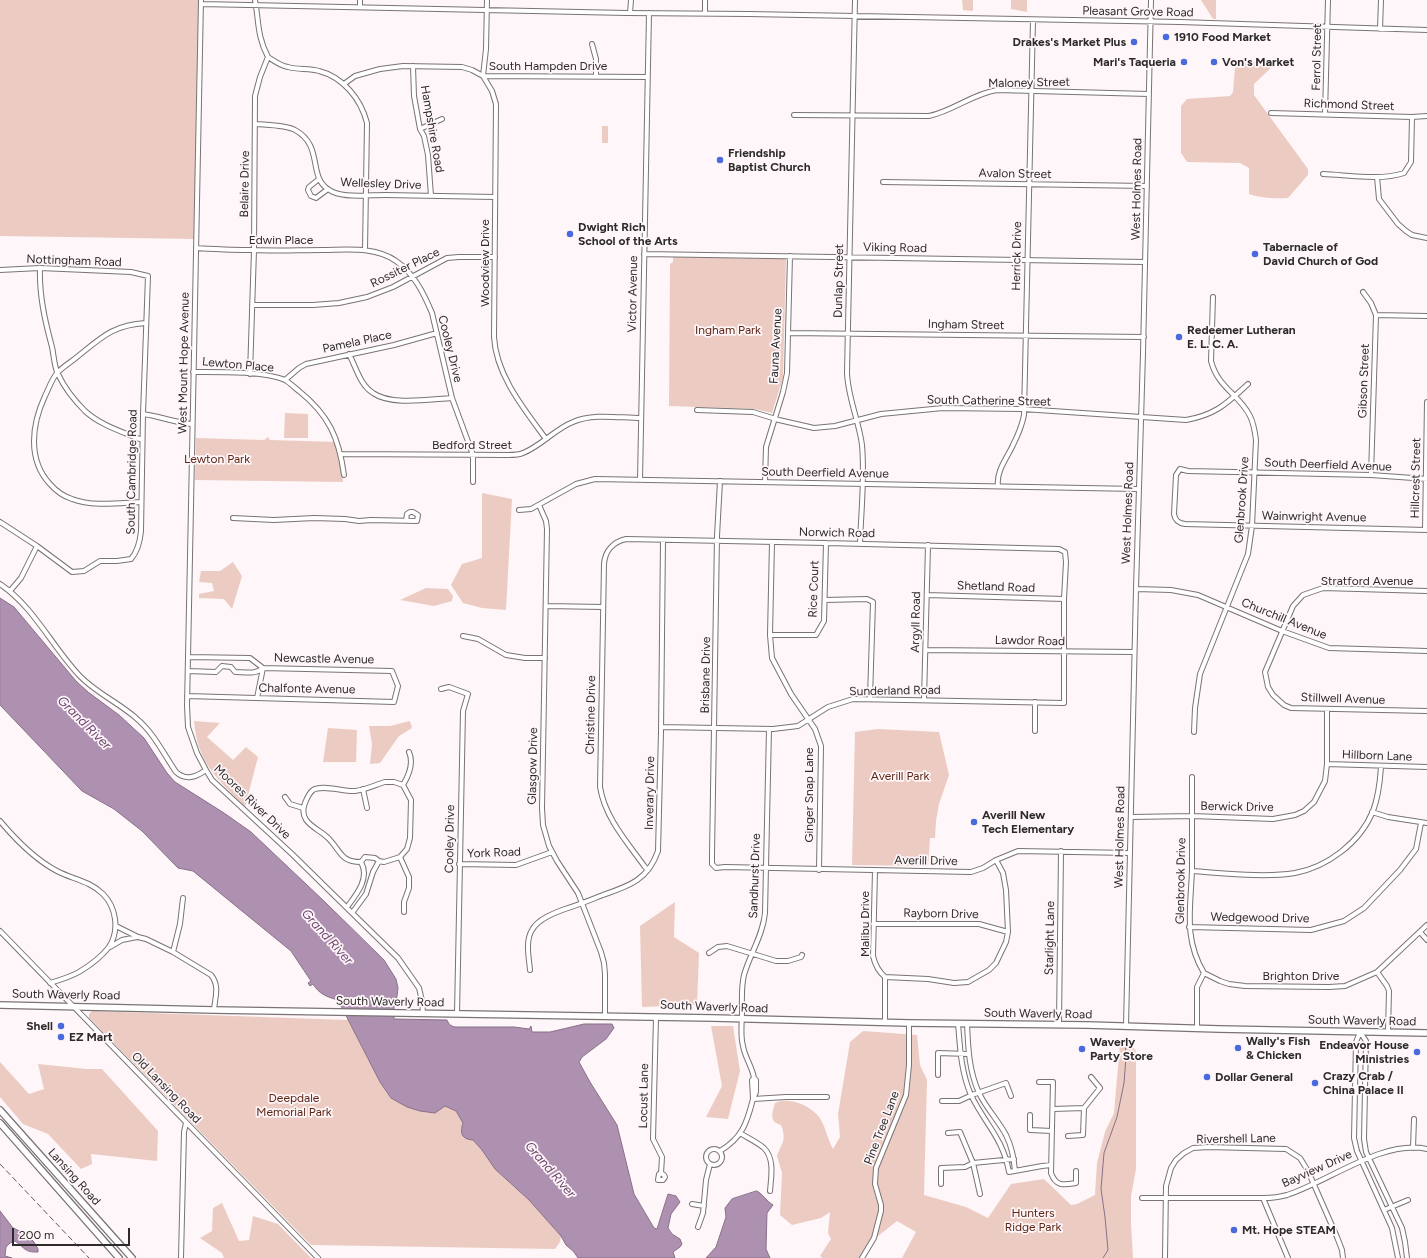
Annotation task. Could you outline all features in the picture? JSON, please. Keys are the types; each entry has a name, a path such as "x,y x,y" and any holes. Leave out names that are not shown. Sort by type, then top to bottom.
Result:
{"main road":[{"name":"South Waverly Road","path":"0,1005 1427,1033"},
{"name":"Lansing Road","path":"0,1110 132,1258"},
{"name":"Lansing Road","path":"0,1124 118,1258"}],"street":[{"path":"255,0 258,12 258,29 263,47 268,57 288,67 318,70 331,75 344,84 358,101 366,123 365,250"},
{"path":"360,0 360,7"},
{"path":"483,76 486,49 487,0"},
{"path":"630,13 631,0"},
{"path":"705,0 705,14"},
{"name":"Dunlap Street","path":"855,0 849,257 848,385 862,446 860,544"},
{"name":"West Holmes Road","path":"1126,1026 1138,489 1144,337 1151,0"},
{"name":"Ferrol Street","path":"1326,114 1328,0"},
{"path":"1380,29 1381,0"},
{"name":"Pleasant Grove Road","path":"201,2 256,6 305,3 360,7 1150,22 1427,30"},
{"name":"West Mount Hope Avenue","path":"201,2 187,714 190,734 197,753 206,770"},
{"name":"Victor Avenue","path":"640,480 649,13"},
{"name":"Herrick Drive","path":"998,486 1000,469 1014,445 1022,426 1026,336 1032,20"},
{"path":"592,44 596,59 596,76"},
{"name":"Belaire Drive","path":"250,374 254,250 255,96 260,77 268,57"},
{"name":"South Hampden Drive","path":"344,84 355,76 380,69 413,66 462,67 483,76 647,77"},
{"name":"Hampshire Road","path":"413,66 414,96 420,129 424,136 428,155 431,196"},
{"name":"Woodview Drive","path":"483,76 492,91 496,104 494,336 496,356 500,370 509,385 546,439"},
{"name":"Maloney Street","path":"794,115 929,116 947,110 973,97 989,92 1031,91 1149,94"},
{"name":"Richmond Street","path":"1271,113 1412,117 1427,116"},
{"path":"1323,174 1377,176 1397,175 1404,173 1411,162 1412,117"},
{"path":"420,129 442,119"},
{"name":"Wellesley Drive","path":"256,124 277,126 295,130 305,138 312,149 316,172 319,179 328,189 334,192 344,195 495,197"},
{"path":"1377,176 1379,199 1398,224 1412,235 1427,238"},
{"path":"319,179 309,187 308,190 310,196 316,198 328,189"},
{"name":"Avalon Street","path":"883,182 1147,186"},
{"name":"Edwin Place","path":"196,248 254,250 365,250"},
{"name":"Cooley Drive","path":"365,250 395,260 403,266 412,277 427,302 437,333 452,398 473,455 473,482"},
{"name":"Viking Road","path":"644,254 1145,262"},
{"name":"Fauna Avenue","path":"765,482 766,447 786,382 790,256"},
{"name":"Rossiter Place","path":"252,305 313,305 339,303 381,292 447,258 495,257"},
{"path":"40,268 42,302 48,332 57,372 65,388 86,411 109,426 142,440"},
{"name":"Nottingham Road","path":"0,270 40,268 131,272 148,276"},
{"name":"South Cambridge Road","path":"37,546 72,572 84,571 100,561 131,559 138,549 140,541 148,276"},
{"name":"Gibson Street","path":"1363,292 1371,303 1376,315 1371,475"},
{"name":"Glenbrook Drive","path":"1194,732 1195,708 1200,674 1248,554 1252,526 1256,440 1250,417 1243,406 1218,380 1214,371 1211,361 1212,298"},
{"path":"1376,315 1427,316"},
{"path":"141,502 81,502 60,494 45,478 37,465 33,441 36,419 41,404 57,372 110,332 130,324 146,323"},
{"name":"Ingham Street","path":"788,332 1144,337"},
{"name":"Pamela Place","path":"285,380 298,368 306,364 394,345 437,333"},
{"path":"349,354 364,384 373,394 401,400 452,398"},
{"name":"Lewton Place","path":"193,372 250,374 285,380 309,399 322,413 335,435 341,454 344,475"},
{"name":"South Catherine Street","path":"697,410 753,412 814,428 835,426 881,414 943,408 1023,409 1186,420 1207,416 1220,408 1248,384"},
{"name":"Hillcrest Street","path":"1426,530 1427,402"},
{"path":"143,414 154,415 185,424 192,424"},
{"name":"Bedford Street","path":"341,454 520,454 529,450 569,423 582,419 595,417 641,418"},
{"name":"South Deerfield Avenue","path":"1177,521 1174,514 1176,475 1180,469 1188,471 1371,475 1426,479"},
{"name":"South Deerfield Avenue","path":"519,510 531,509 569,487 595,479 1138,489"},
{"name":"Brisbane Drive","path":"716,868 712,864 712,855 717,540 720,481"},
{"name":"Glasgow Drive","path":"539,505 545,517 547,529 542,816 547,840 552,852 572,882 583,903 604,963 604,1016"},
{"path":"233,518 274,520 314,518 359,521 406,521"},
{"name":"Wainwright Avenue","path":"1177,521 1185,524 1426,530"},
{"path":"0,522 37,546 21,578 10,591"},
{"name":"Norwich Road","path":"610,548 618,541 626,539 826,542 1059,549 1065,552 1066,562 1064,599"},
{"name":"Inverary Drive","path":"530,970 528,939 531,931 536,925 558,912 631,885 648,870 655,860 659,845 664,540"},
{"name":"Ginger Snap Lane","path":"772,542 770,635 772,658 791,694 815,729 820,746 819,870"},
{"name":"Rice Court","path":"770,635 816,635 824,621 826,542"},
{"name":"Argyll Road","path":"924,700 928,545"},
{"name":"Christine Drive","path":"610,548 605,560 603,606 601,792 604,805 612,822 648,870"},
{"name":"Moores River Drive","path":"0,584 10,591 38,621 78,675 88,684 126,710 146,728 176,772 182,776 192,777 206,770 212,780 389,948 408,971 419,988 423,1013"},
{"name":"Stratford Avenue","path":"1268,687 1265,672 1293,606 1303,595 1323,588 1427,591"},
{"name":"Churchill Avenue","path":"1136,589 1180,591 1198,595 1282,631 1329,648 1427,651"},
{"name":"Shetland Road","path":"927,595 1064,599"},
{"path":"825,600 867,599 872,602 870,698"},
{"path":"1063,651 1064,599"},
{"path":"546,606 603,606"},
{"path":"463,636 478,639 506,656 545,658"},
{"name":"Lawdor Road","path":"926,650 1134,652"},
{"name":"Sunderland Road","path":"661,727 790,728 798,726 828,707 839,702 853,699 870,698 1064,703 1063,651"},
{"name":"Newcastle Avenue","path":"188,657 250,658 263,668 392,671"},
{"path":"188,671 216,672 222,666 231,667 235,672 255,673 259,672 263,668"},
{"path":"257,698 263,668"},
{"name":"Chalfonte Avenue","path":"187,696 394,702 398,686 392,671"},
{"name":"Stillwell Avenue","path":"1268,687 1276,699 1291,708 1427,711"},
{"name":"Cooley Drive","path":"441,689 449,688 468,694 463,711 457,1014"},
{"path":"1035,702 1035,731"},
{"name":"Berwick Drive","path":"1131,817 1192,816 1273,819 1295,815 1304,811 1320,794 1325,781 1327,764 1327,709"},
{"name":"Sandhurst Drive","path":"720,1151 730,1145 740,1133 748,1118 756,1080 754,1078 751,1065 744,1053 743,1047 743,981 764,920 769,729"},
{"path":"403,785 408,777 412,759 409,752"},
{"name":"Hillborn Lane","path":"1327,764 1427,768"},
{"path":"1192,871 1266,874 1294,873 1311,869 1323,864 1343,851 1361,831 1372,812 1377,795 1381,767"},
{"name":"Glenbrook Drive","path":"1192,777 1192,871 1189,927 1194,954 1204,973"},
{"path":"385,782 394,782 403,785 411,800 410,838 407,849 400,857 384,862 375,858 365,857 361,862 353,862 346,859 340,854 331,840 306,821 303,808 307,797 311,791 315,789 324,788 355,791 385,782"},
{"path":"363,789 367,808"},
{"path":"286,797 290,804 303,808"},
{"path":"1372,812 1388,817 1427,823"},
{"path":"0,821 23,846 56,871 91,885 102,893 110,902 113,909 116,926 109,947"},
{"name":"Wedgewood Drive","path":"1189,927 1311,930 1344,921 1364,908 1400,870 1416,849 1421,822"},
{"name":"Averill Drive","path":"716,868 971,872 983,868 996,860 1018,851 1130,853"},
{"name":"Starlight Lane","path":"1059,1025 1062,851"},
{"name":"York Road","path":"459,864 516,865 552,852"},
{"path":"400,857 409,877 409,888 404,902 404,912"},
{"path":"885,1022 885,977 928,979 954,983 968,982 989,970 996,963 1006,942 1008,932 1008,912 1003,873 996,860"},
{"path":"352,913 366,894 373,872 379,861"},
{"path":"347,907 359,890 364,875 364,868 361,862"},
{"name":"Malibu Drive","path":"875,870 873,956 875,964 885,977"},
{"path":"173,952 180,924 183,898"},
{"name":"Rayborn Drive","path":"873,924 979,924 1008,932"},
{"name":"Brighton Drive","path":"1204,973 1229,984 1245,986 1345,986 1377,972 1427,925"},
{"path":"116,926 173,952 211,975 215,979 217,986 214,1010"},
{"name":"Old Lansing Road","path":"0,931 318,1258"},
{"path":"1420,932 1427,940"},
{"path":"50,983 78,973 109,947 122,940 138,937"},
{"path":"709,953 718,947 727,946 780,962 801,958 802,955"},
{"path":"1377,972 1389,991 1388,1032"},
{"path":"1197,1028 1197,987 1204,973"},
{"name":"Locust Lane","path":"656,1017 654,1139 662,1157 661,1173"},
{"name":"Pine Tree Lane","path":"862,1258 874,1238 881,1211 881,1205 875,1184 876,1168 906,1095 909,1065 909,1023"},
{"path":"958,1023 960,1054 965,1078 972,1095 998,1138 1007,1160 1009,1172 1051,1165"},
{"path":"967,1023 968,1054 979,1093 1006,1135 1012,1150 1016,1171"},
{"path":"1360,1032 1366,1040 1364,1139 1366,1152 1402,1228 1407,1258"},
{"path":"1360,1032 1356,1042 1354,1138 1357,1151 1392,1228 1398,1258"},
{"path":"938,1075 938,1054 968,1054"},
{"path":"1068,1136 1083,1134 1084,1108 1100,1088 1091,1077"},
{"path":"1039,1082 1053,1082 1051,1165 1053,1179 1057,1183 1062,1184 1076,1183 1076,1171"},
{"path":"942,1101 959,1102 972,1095 1006,1083 1012,1096"},
{"path":"753,1099 827,1097"},
{"path":"1053,1109 1084,1108"},
{"path":"1030,1116 1030,1130 1052,1131"},
{"path":"1413,1148 1414,1119"},
{"path":"181,1258 184,1132 186,1123"},
{"path":"948,1133 960,1132 973,1163 980,1194"},
{"path":"740,1133 767,1151 771,1166 770,1191"},
{"name":"Rivershell Lane","path":"1165,1258 1166,1186 1168,1174 1176,1160 1193,1148 1208,1147 1286,1149 1300,1158 1337,1237 1342,1250 1343,1258"},
{"path":"712,1148 720,1151 722,1156 720,1162 715,1165 710,1164 707,1161 707,1152 712,1148"},
{"name":"Bayview Drive","path":"1142,1198 1263,1198 1287,1195 1362,1160 1388,1152 1413,1148 1427,1149"},
{"path":"941,1184 941,1168 965,1167 973,1163 1014,1159"},
{"path":"698,1226 704,1206 706,1180 710,1164"},
{"path":"1263,1198 1288,1258"},
{"path":"1384,1210 1408,1200"},
{"path":"692,1204 704,1206"}],"green space":[{"path":"0,0 202,0 196,239 0,236"},
{"path":"962,0 973,0 973,11 963,10"},
{"path":"1011,0 1027,0 1027,12 1011,9"},
{"path":"1201,0 1216,0 1216,19 1213,19"},
{"path":"1270,60 1273,66 1254,84 1254,95 1308,169 1308,175 1288,198 1268,198 1249,194 1249,168 1240,163 1187,162 1181,153 1181,106 1187,99 1230,96 1233,92 1235,68 1239,63"},
{"path":"602,126 608,126 608,143 602,143"},
{"name":"Ingham Park","path":"673,257 786,259 783,378 772,413 755,409 669,406 670,264 673,262"},
{"path":"285,413 308,414 308,438 284,438"},
{"name":"Lewton Park","path":"268,437 270,440 336,442 342,466 343,482 195,480 196,438 264,440"},
{"path":"482,493 512,499 506,610 482,608 463,603 451,585 462,564 482,558"},
{"path":"233,562 242,576 232,609 224,599 199,598 199,594 214,591 212,583 199,582 201,571 220,571"},
{"path":"426,588 448,589 453,596 452,601 434,606 400,600"},
{"path":"194,721 220,723 207,737 233,760 246,747 258,757 245,807 218,779 204,759 199,748"},
{"path":"410,721 412,728 399,736 380,763 370,764 372,744 369,726 390,726"},
{"path":"328,728 357,730 356,762 323,762"},
{"name":"Averill Park","path":"878,729 939,732 949,775 939,804 935,838 930,838 928,866 852,865 855,732"},
{"path":"675,902 674,937 699,953 697,1005 642,1007 640,926"},
{"name":"Deepdale Memorial Park","path":"92,1011 348,1020 380,1082 391,1098 435,1113 445,1105 456,1111 463,1123 461,1130 482,1150 495,1169 529,1200 561,1236 560,1242 555,1249 311,1245 89,1018 89,1014"},
{"path":"711,1026 733,1026 740,1071 728,1119 706,1117 722,1086"},
{"name":"Hunters Ridge Park","path":"863,1031 917,1035 920,1065 927,1080 924,1195 966,1207 988,1218 1011,1184 1044,1179 1071,1205 1077,1204 1095,1195 1097,1163 1105,1132 1114,1113 1120,1043 1130,1042 1136,1051 1136,1169 1131,1196 1133,1258 902,1258 916,1232 897,1221 868,1244 860,1258 822,1258 820,1256 831,1239 828,1233 830,1212 821,1218 792,1225 780,1215 782,1173 777,1156 784,1135 781,1125 777,1124 772,1117 773,1110 775,1103 787,1101 800,1104 812,1110 821,1120 833,1149 840,1137 838,1114 850,1042"},
{"path":"0,1062 29,1094 44,1089 38,1064 102,1069 158,1131 157,1161 91,1154 92,1164 81,1169 48,1134 23,1124 0,1097"},
{"path":"222,1203 239,1241 249,1240 253,1216 278,1224 311,1258 224,1258 222,1253 200,1238 212,1231 213,1208"}],"water":[{"name":"Grand River","path":"0,598 14,607 76,681 119,715 144,738 167,773 175,782 251,832 384,960 396,979 398,988 396,1004 394,1004 394,1019 447,1020 454,1027 514,1027 529,1029 531,1026 532,1032 550,1032 584,1024 612,1024 614,1028 606,1039 582,1057 579,1062 617,1125 634,1194 654,1228 657,1229 668,1194 676,1196 680,1202 671,1214 668,1228 672,1234 680,1239 682,1244 673,1252 675,1258 578,1258 566,1245 561,1236 529,1200 495,1169 473,1140 462,1135 463,1123 456,1111 445,1106 435,1113 420,1111 407,1107 391,1098 380,1082 338,1000 324,995 313,984 310,986 308,983 311,981 291,951 193,871 178,868 142,831 114,809 82,791 0,705"},
{"path":"757,1191 773,1205 767,1213 766,1249 770,1258 706,1258 716,1247 726,1217 725,1208 732,1199"},
{"path":"0,1211 13,1228 26,1234 34,1242 38,1252 27,1251 15,1241 6,1247 5,1256 12,1258 0,1258"}],"waterway":[{"path":"1103,1258 1108,1250 1101,1189 1104,1153 1117,1117 1124,1083 1126,1057 1125,1038"}],"railway":[{"path":"0,1164 89,1258"}],"place":[{"name":"1910 Food Market","path":"1166,37"},
{"name":"Drakes's Market Plus","path":"1134,42"},
{"name":"Mari's Taqueria","path":"1184,62"},
{"name":"Von's Market","path":"1214,62"},
{"name":"Friendship Baptist Church","path":"720,160"},
{"name":"Dwight Rich School of the Arts","path":"570,234"},
{"name":"Tabernacle of David Church of God","path":"1255,254"},
{"name":"Redeemer Lutheran E. L. C. A.","path":"1179,337"},
{"name":"Averill New Tech Elementary","path":"974,822"},
{"name":"Shell","path":"61,1026"},
{"name":"EZ Mart","path":"61,1037"},
{"name":"Wally's Fish & Chicken","path":"1238,1048"},
{"name":"Waverly Party Store","path":"1082,1049"},
{"name":"Endeavor House Ministries","path":"1417,1052"},
{"name":"Dollar General","path":"1207,1077"},
{"name":"Crazy Crab / China Palace II","path":"1315,1083"},
{"name":"Mt. Hope STEAM","path":"1234,1230"}]}
